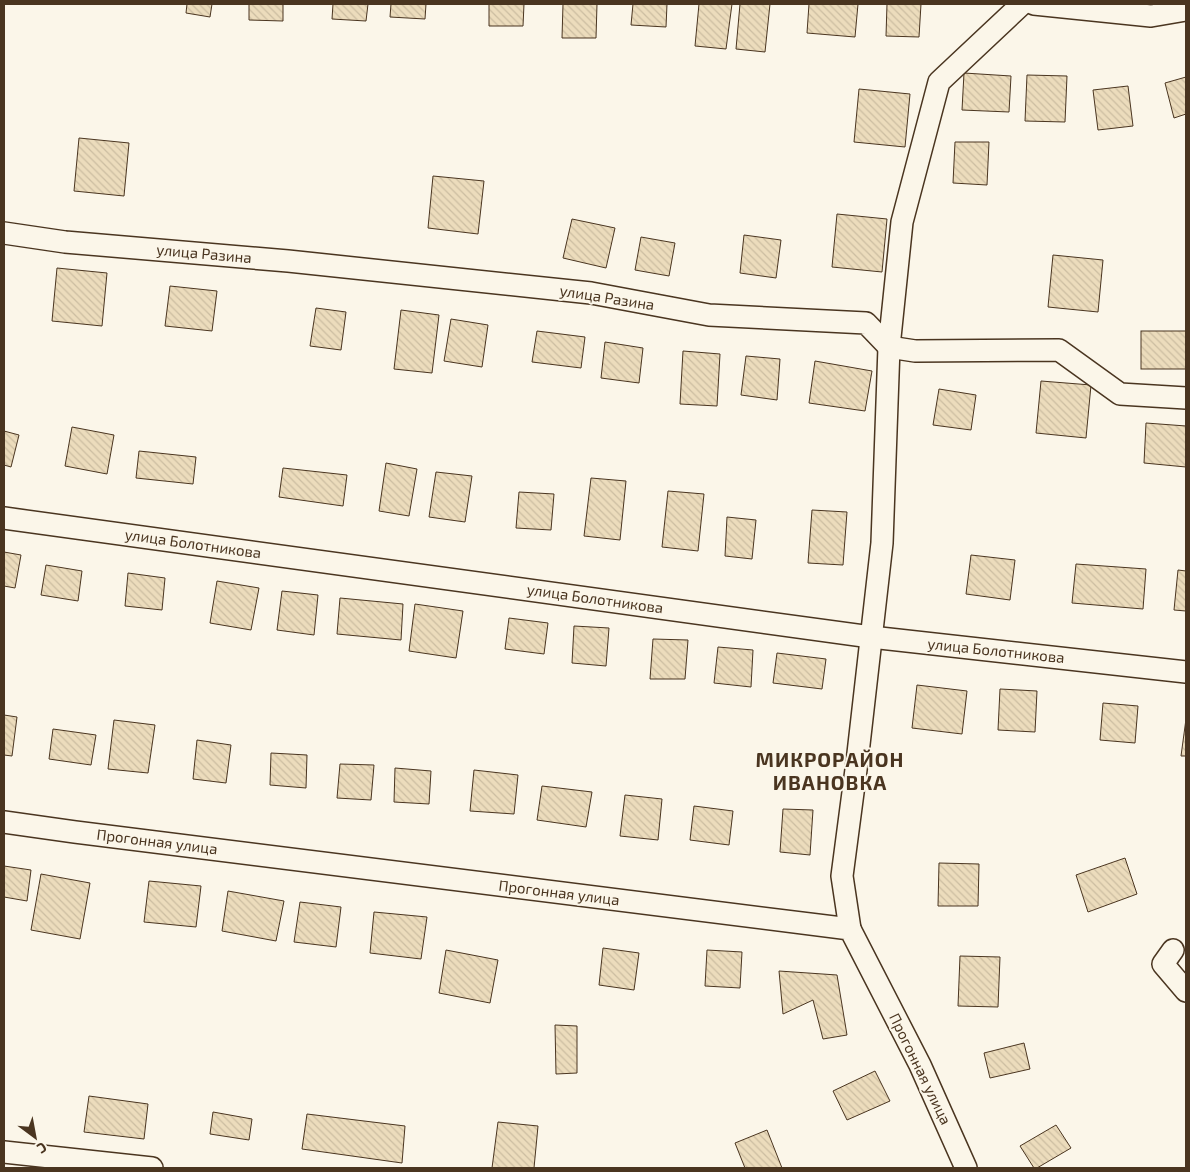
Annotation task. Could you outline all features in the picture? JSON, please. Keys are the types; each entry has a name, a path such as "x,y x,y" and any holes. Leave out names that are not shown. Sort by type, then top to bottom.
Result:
{"street":[{"path":"850,929 842,876 882,543 889,347 902,222 939,82 1022,4"},
{"path":"1034,4 1151,16 1186,10"},
{"name":"улица Разина","path":"4,233 65,242 288,261 591,293 709,315 866,323 889,347"},
{"path":"889,347 915,351 1059,350 1120,394 1186,398"},
{"name":"улица Болотникова","path":"4,518 871,637 1186,672"},
{"name":"Прогонная улица","path":"4,822 94,835 850,929 920,1065 966,1168"},
{"path":"1172,950 1163,964 1186,991"},
{"path":"4,1152 152,1168"}],"building":[{"path":"187,4 212,4 210,17 186,13"},
{"path":"249,4 283,4 283,21 249,20"},
{"path":"333,4 368,4 366,21 332,19"},
{"path":"391,4 426,4 425,19 390,17"},
{"path":"489,4 524,4 523,26 489,26"},
{"path":"563,4 597,4 596,38 562,38"},
{"path":"633,4 667,4 666,27 631,25"},
{"path":"699,4 732,4 726,49 695,46"},
{"path":"740,4 770,4 765,52 736,49"},
{"path":"809,4 858,4 855,37 807,33"},
{"path":"887,4 921,4 919,37 886,36"},
{"path":"964,73 1011,76 1009,112 962,110"},
{"path":"1027,75 1067,76 1065,122 1025,121"},
{"path":"1186,77 1186,114 1174,118 1165,83"},
{"path":"1128,86 1133,126 1098,130 1093,90"},
{"path":"859,89 910,94 905,147 854,142"},
{"path":"79,138 129,143 124,196 74,191"},
{"path":"955,142 989,142 987,185 953,183"},
{"path":"433,176 484,181 478,234 428,228"},
{"path":"837,214 887,219 882,272 832,267"},
{"path":"572,219 615,228 606,268 563,258"},
{"path":"744,235 781,240 776,278 740,273"},
{"path":"641,237 675,243 669,276 635,270"},
{"path":"1053,255 1103,260 1098,312 1048,307"},
{"path":"57,268 107,273 102,326 52,321"},
{"path":"170,286 217,291 212,331 165,326"},
{"path":"316,308 346,312 341,350 310,346"},
{"path":"401,310 439,315 432,373 394,369"},
{"path":"451,319 488,325 482,367 444,361"},
{"path":"537,331 585,337 581,368 532,362"},
{"path":"1141,331 1186,331 1186,369 1141,369"},
{"path":"605,342 643,348 639,383 601,378"},
{"path":"683,351 720,354 717,406 680,404"},
{"path":"746,356 780,359 777,400 741,395"},
{"path":"815,361 872,371 865,411 809,403"},
{"path":"1041,381 1091,385 1086,438 1036,433"},
{"path":"939,389 976,395 971,430 933,425"},
{"path":"1146,423 1186,426 1186,467 1144,463"},
{"path":"72,427 114,435 107,474 65,466"},
{"path":"4,431 19,435 11,467 4,465"},
{"path":"139,451 196,457 193,484 136,478"},
{"path":"386,463 417,469 409,516 379,511"},
{"path":"283,468 347,475 343,506 279,497"},
{"path":"436,472 472,476 465,522 429,517"},
{"path":"591,478 626,481 620,540 584,536"},
{"path":"668,491 704,494 698,551 662,547"},
{"path":"519,492 554,494 551,530 516,528"},
{"path":"812,510 847,512 843,565 808,563"},
{"path":"727,517 756,520 752,559 725,556"},
{"path":"4,552 21,555 15,588 4,586"},
{"path":"971,555 1015,560 1010,600 966,594"},
{"path":"1076,564 1146,569 1143,609 1072,603"},
{"path":"46,565 82,571 78,601 41,595"},
{"path":"1178,570 1186,571 1186,611 1174,610"},
{"path":"128,573 165,578 162,610 125,606"},
{"path":"217,581 259,588 251,630 210,623"},
{"path":"282,591 318,595 314,635 277,630"},
{"path":"340,598 403,604 401,640 337,634"},
{"path":"415,604 463,611 456,658 409,651"},
{"path":"509,618 548,623 544,654 505,649"},
{"path":"574,626 609,628 606,666 572,663"},
{"path":"653,639 688,640 685,679 650,679"},
{"path":"718,647 753,650 751,687 714,683"},
{"path":"777,653 826,659 822,689 773,683"},
{"path":"917,685 967,691 962,734 912,728"},
{"path":"1000,689 1037,691 1035,732 998,730"},
{"path":"1103,703 1138,706 1135,743 1100,740"},
{"path":"4,715 17,717 12,756 4,755"},
{"path":"1186,719 1186,756 1181,756"},
{"path":"114,720 155,725 148,773 108,769"},
{"path":"53,729 96,735 91,765 49,759"},
{"path":"197,740 231,745 226,783 193,779"},
{"path":"271,753 307,755 306,788 270,785"},
{"path":"340,764 374,765 371,800 337,798"},
{"path":"395,768 431,771 429,804 394,802"},
{"path":"474,770 518,775 514,814 470,811"},
{"path":"542,786 592,792 586,827 537,820"},
{"path":"625,795 662,799 658,840 620,836"},
{"path":"694,806 733,811 729,845 690,840"},
{"path":"783,809 813,810 810,855 780,852"},
{"path":"1125,858 1137,894 1088,912 1076,875"},
{"path":"939,863 979,864 978,906 938,906"},
{"path":"4,866 31,870 27,901 4,897"},
{"path":"41,874 90,883 80,939 31,930"},
{"path":"149,881 201,886 196,927 144,922"},
{"path":"228,891 284,901 276,941 222,931"},
{"path":"300,902 341,907 336,947 294,942"},
{"path":"374,912 427,917 421,959 370,953"},
{"path":"603,948 639,953 634,990 599,985"},
{"path":"446,950 498,960 490,1003 439,993"},
{"path":"707,950 742,952 740,988 705,986"},
{"path":"960,956 1000,957 998,1007 958,1006"},
{"path":"779,971 837,975 847,1035 823,1039 813,1000 783,1014"},
{"path":"555,1025 577,1026 577,1073 556,1074"},
{"path":"1024,1043 1030,1069 990,1078 984,1053"},
{"path":"875,1071 890,1101 847,1120 833,1091"},
{"path":"89,1096 148,1104 144,1139 84,1132"},
{"path":"213,1112 252,1119 249,1140 210,1134"},
{"path":"307,1114 405,1126 402,1163 302,1149"},
{"path":"498,1122 538,1126 534,1168 492,1168"},
{"path":"1056,1125 1071,1148 1034,1168 1020,1146"},
{"path":"767,1130 782,1168 745,1168 735,1143"}],"district":[{"name":"МИКРОРАЙОН ИВАНОВКА","path":"830,772"}]}
